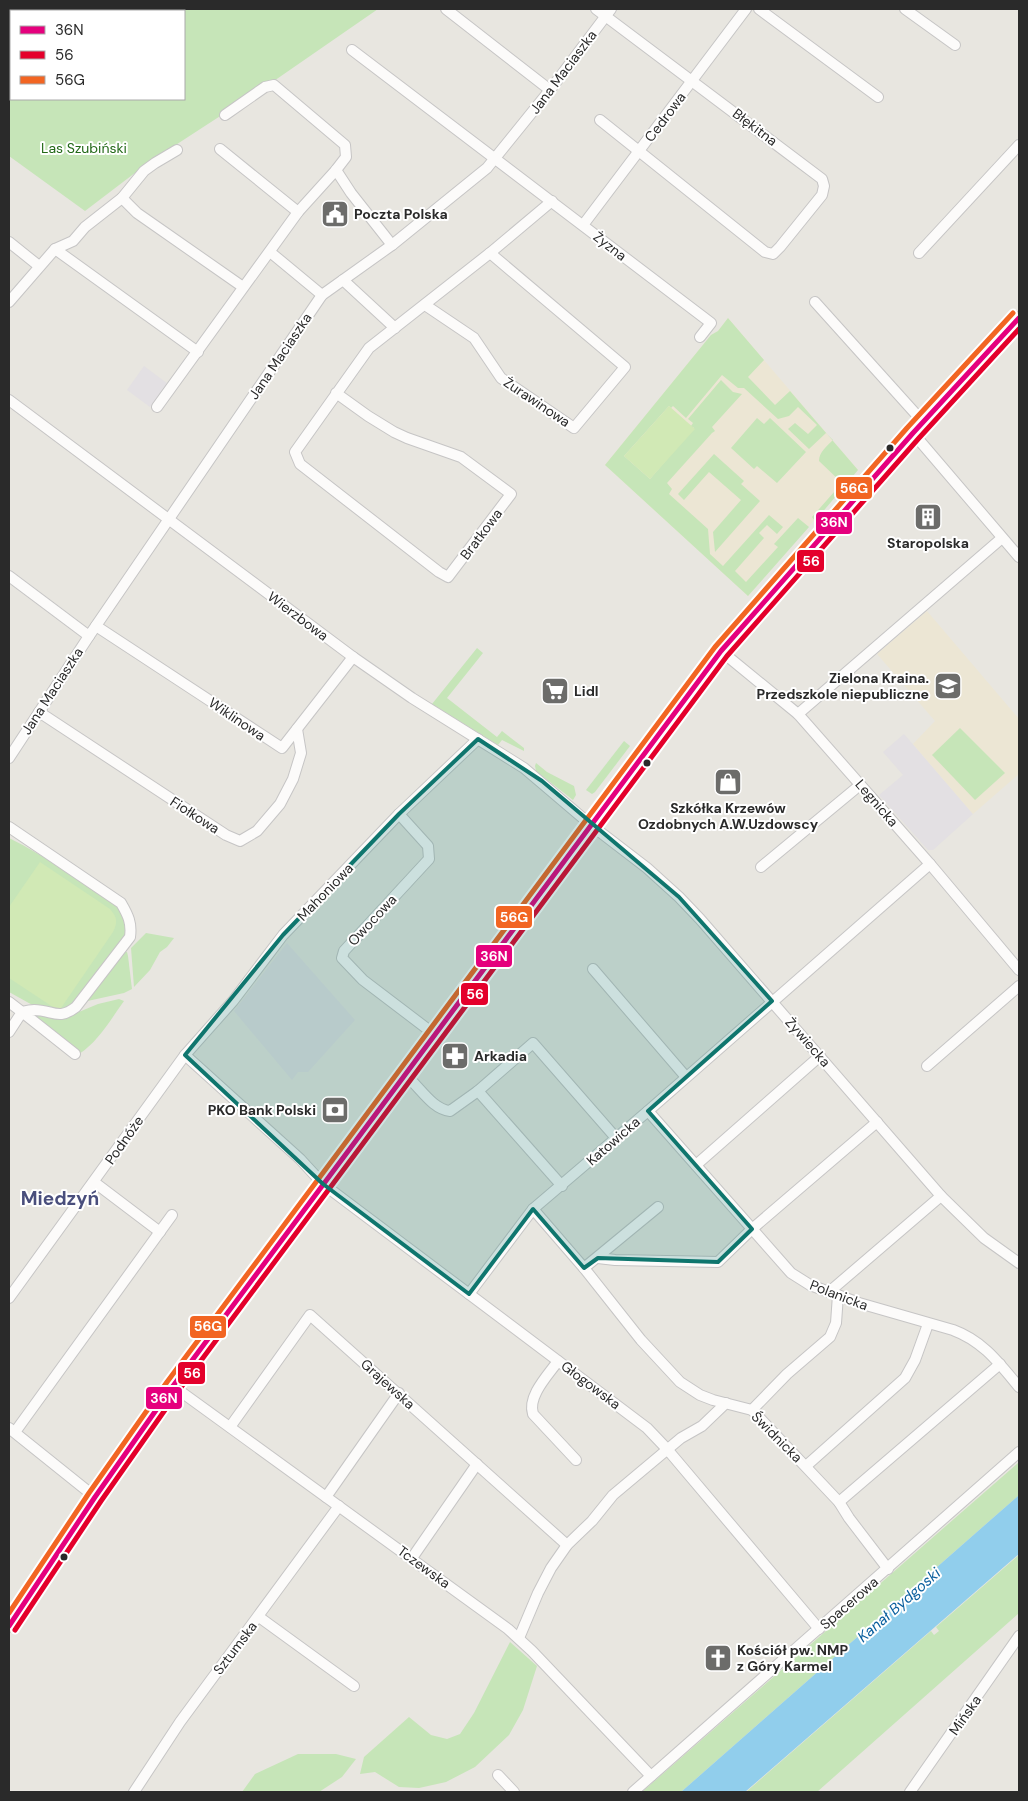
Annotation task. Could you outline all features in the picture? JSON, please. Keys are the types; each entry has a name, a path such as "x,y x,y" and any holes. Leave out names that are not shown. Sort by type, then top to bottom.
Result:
{"main road":[{"path":"9,1626 95,1497 173,1386 721,651 913,433 1019,318"}],"street":[{"path":"446,9 550,90"},
{"name":"Błękitna","path":"596,9 608,12 692,80 822,178 824,186 822,195 780,247 772,254 765,252 639,150"},
{"name":"Cedrowa","path":"583,225 746,9"},
{"path":"759,9 878,97"},
{"path":"905,9 955,45"},
{"name":"Jana Maciaszka","path":"9,758 168,518 322,295 392,244 487,168 550,90 608,12"},
{"name":"Żyzna","path":"352,50 711,323 700,337"},
{"path":"157,406 298,212 346,157 344,145 274,85 265,87 225,115"},
{"path":"600,120 639,150"},
{"path":"919,253 1019,144"},
{"path":"220,148 298,212"},
{"path":"9,302 55,250 73,241 85,227 122,198 144,171 177,150"},
{"path":"336,170 351,193 392,244"},
{"path":"122,198 137,213 243,287"},
{"path":"336,393 369,348 490,253 552,201"},
{"path":"9,242 39,266"},
{"path":"55,250 198,352"},
{"path":"270,252 322,295"},
{"name":"Żurawinowa","path":"425,305 474,338 501,378 574,428 625,367 490,253"},
{"path":"343,280 395,328"},
{"path":"816,302 923,422"},
{"name":"Bratkowa","path":"336,393 394,432 462,457 511,494 448,577 300,464 295,452 336,393"},
{"name":"Wierzbowa","path":"9,400 353,657 412,698 524,768 591,825"},
{"path":"913,433 1019,558"},
{"path":"798,714 1002,538"},
{"path":"9,576 89,636"},
{"name":"Wiklinowa","path":"96,626 282,748 298,762"},
{"name":"Legnicka","path":"721,651 798,714 930,864 1019,970"},
{"path":"282,748 353,657"},
{"name":"Fiołkowa","path":"39,712 226,835 240,841 258,831 280,804 293,779 301,753 297,729"},
{"name":"Mahoniowa","path":"185,1055 233,1001 284,935 399,814 478,739"},
{"path":"760,867 860,785"},
{"name":"Owocowa","path":"399,814 428,846 429,859 344,951 342,958 363,980 434,1034"},
{"name":"Żywiecka","path":"591,825 647,868 679,897 941,1196 984,1238 1019,1263"},
{"path":"9,827 121,903 129,916 132,926 130,937 76,1007 68,1014 58,1015 36,1010 22,1012 9,1032"},
{"name":"Katowicka","path":"468,1294 534,1209 648,1112 930,864"},
{"path":"593,969 686,1077"},
{"path":"927,1066 1019,986"},
{"path":"9,1002 75,1054"},
{"path":"404,1074 436,1106 450,1111 478,1091 533,1043 616,1138"},
{"name":"Podnóże","path":"9,1298 185,1055"},
{"name":"Głogowska","path":"185,1055 300,1160 323,1184 639,1422 667,1449 819,1629"},
{"path":"696,1165 820,1056"},
{"path":"478,1091 562,1186"},
{"name":"Polanicka","path":"648,1112 791,1273 810,1285 859,1303 967,1336 988,1350 1019,1387"},
{"path":"598,1258 718,1262 752,1229 877,1122"},
{"path":"94,1182 160,1232"},
{"path":"752,1410 787,1374 824,1344 834,1330 837,1316 834,1294 941,1196"},
{"path":"584,1268 658,1207"},
{"name":"Świdnicka","path":"534,1209 584,1268 630,1327 680,1382 700,1395 752,1410 839,1502 888,1569"},
{"path":"95,1497 12,1430 172,1216"},
{"path":"837,1316 848,1306 859,1303"},
{"name":"Grajewska","path":"230,1427 310,1316 568,1545"},
{"path":"806,1466 905,1378 915,1360 928,1324"},
{"path":"558,1361 537,1393 532,1410 533,1414 576,1460"},
{"path":"839,1502 1000,1364"},
{"name":"Tczewska","path":"173,1386 412,1558 519,1638 651,1776"},
{"path":"326,1497 399,1393"},
{"path":"519,1638 538,1593 568,1545 592,1521 613,1495 681,1438 702,1426 726,1403"},
{"name":"Spacerowa","path":"633,1792 1019,1452"},
{"path":"412,1558 477,1464"},
{"name":"Sztumska","path":"134,1792 180,1722 339,1506"},
{"path":"259,1617 354,1686"},
{"name":"Mińska","path":"910,1792 1019,1636"},
{"path":"498,1775 514,1792"}],"highlighted area":[{"path":"478,739 542,781 679,897 772,1001 648,1111 752,1229 718,1262 598,1258 584,1268 533,1209 469,1294 323,1184 185,1055 283,935 399,814"}],"shaded area":[{"path":"728,318 858,470 748,596 605,465 711,335 718,331"},
{"path":"144,366 168,384 150,407 127,390"},
{"name":"Zielona Kraina. Przedszkole niepubliczne","path":"927,611 1019,719 1019,774 973,814 913,744 935,721 877,654"},
{"path":"904,734 973,814 933,850 928,850 879,795 903,775 883,752"},
{"path":"287,943 355,1020 308,1072 298,1072 292,1080 234,1011"}],"green space":[{"name":"Las Szubiński","path":"9,9 378,9 271,83 148,163 85,211 9,156"},
{"path":"728,318 764,360 748,377 775,405 790,391 827,434 809,449 788,429 795,423 808,434 817,425 798,407 789,416 778,419 744,388 738,388 722,375 686,418 673,406 671,408 669,406 624,456 650,479 694,428 691,426 693,423 688,419 721,380 733,392 742,394 712,427 715,431 667,483 672,489 669,494 708,529 710,554 723,566 769,515 783,527 777,534 767,525 759,533 764,538 735,571 746,582 778,547 774,544 798,518 809,527 748,596 605,465 711,335 718,331"},
{"path":"669,406 695,429 650,479 624,456"},
{"path":"757,418 764,424 770,418 806,452 777,483 757,466 754,469 731,448"},
{"path":"833,440 858,470 815,521 812,517 842,483 819,461 822,452"},
{"path":"714,454 744,481 741,484 760,501 715,552 713,532 741,500 709,472 684,500 678,494"},
{"path":"477,648 483,653 447,698 497,737 502,731 524,748 524,751 502,740 498,745 432,704"},
{"path":"960,728 1005,773 975,800 932,755"},
{"path":"624,741 630,746 595,792 592,794 586,790"},
{"path":"536,763 547,772 574,786 576,795 573,800 536,771"},
{"path":"9,838 64,870 116,906 121,910 130,929 81,997 60,1013 36,1007 9,992"},
{"path":"40,862 110,909 116,920 113,932 59,1011 9,978 9,907"},
{"path":"146,933 174,938 160,952 150,970 134,987 131,948"},
{"path":"123,951 127,952 128,956 132,989 124,993 83,1002"},
{"path":"119,999 124,1001 109,1023 98,1037 79,1054 32,1015 62,1019 98,1004"},
{"path":"1019,1462 1019,1495 681,1792 642,1792"},
{"path":"1019,1555 1019,1613 817,1792 746,1792 931,1631 934,1635 939,1631 936,1627"},
{"path":"510,1642 537,1666 523,1710 509,1735 475,1767 446,1782 419,1788 399,1787 375,1772 360,1774 364,1757 409,1717 431,1735 447,1739 460,1734 474,1713"},
{"path":"298,1754 336,1754 356,1759 342,1777 319,1792 242,1792 255,1774"}],"water":[{"name":"Kanał Bydgoski","path":"1019,1495 1019,1554 745,1792 681,1792"}],"transit line":[{"name":"56G","path":"9,1613 89,1493 167,1382 715,647 907,428 1013,313"},
{"name":"36N","path":"9,1626 95,1497 173,1386 721,651 913,433 1019,318"},
{"name":"56","path":"15,1630 101,1501 179,1390 727,656 919,438 1019,329"}],"place":[{"name":"Poczta Polska","path":"335,214"},
{"name":"Staropolska","path":"928,517"},
{"name":"Zielona Kraina. Przedszkole niepubliczne","path":"948,686"},
{"name":"Lidl","path":"555,691"},
{"name":"Szkółka Krzewów Ozdobnych A.W.Uzdowscy","path":"728,782"},
{"name":"Arkadia","path":"455,1056"},
{"name":"PKO Bank Polski","path":"335,1110"},
{"name":"Kościół pw. NMP z Góry Karmel","path":"718,1658"}],"district":[{"name":"Miedzyń","path":"60,1198"}]}
